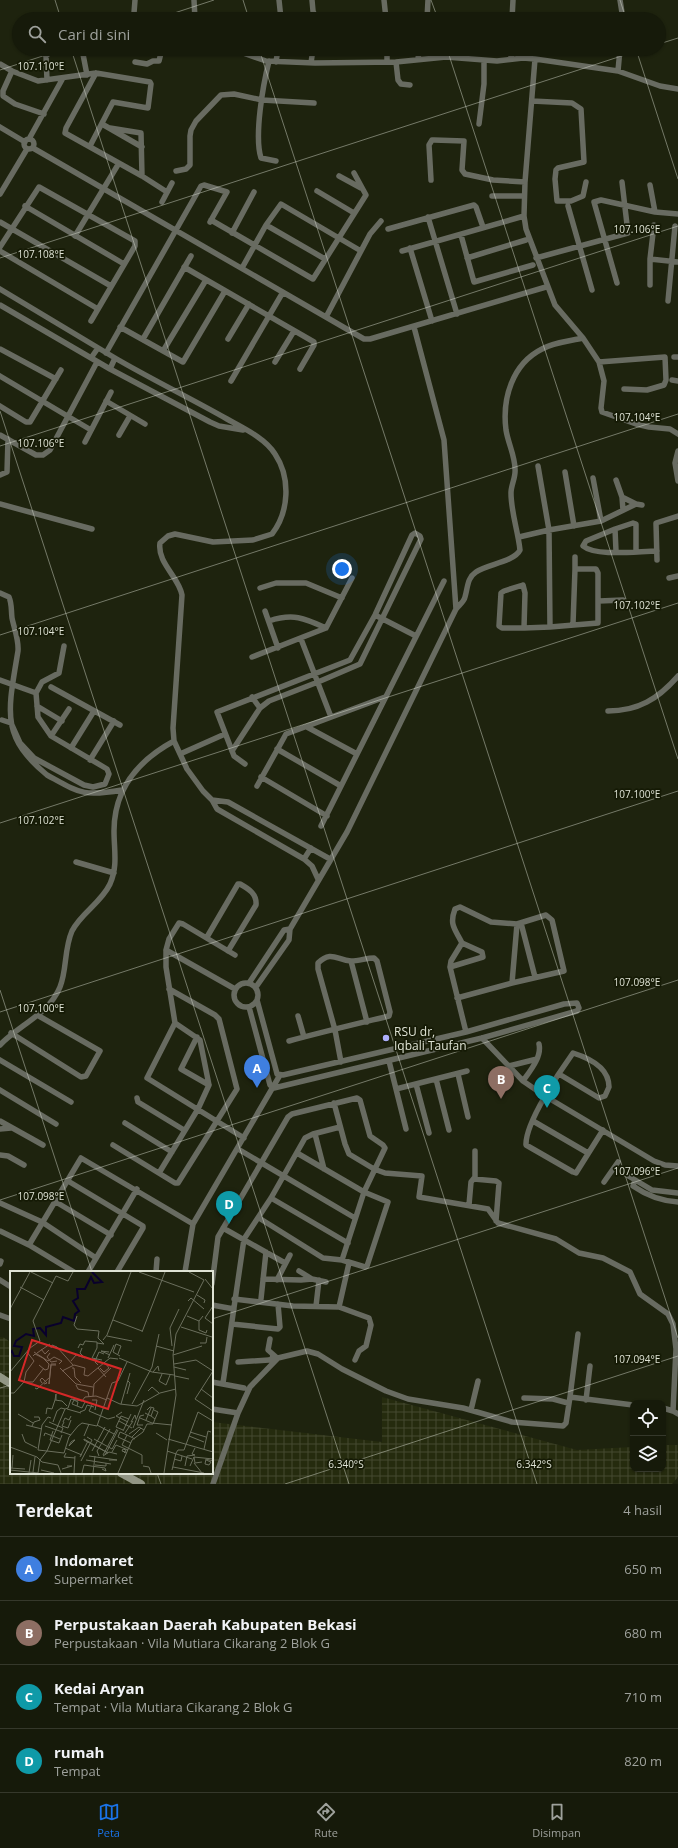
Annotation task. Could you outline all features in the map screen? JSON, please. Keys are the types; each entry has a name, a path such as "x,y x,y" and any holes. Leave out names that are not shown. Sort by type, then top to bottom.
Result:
{"street":[{"path":"134,12 135,0"},
{"path":"194,0 195,12"},
{"path":"279,0 280,12"},
{"path":"312,0 313,12"},
{"path":"384,0 385,12"},
{"path":"427,12 428,0"},
{"path":"512,12 513,0"},
{"path":"620,0 622,12"},
{"path":"46,56 47,80"},
{"path":"83,56 87,75"},
{"path":"135,62 147,64 153,61 159,61 160,56"},
{"path":"254,56 276,62 311,63 396,62 418,58 446,57 497,61 511,59 535,59 618,71 660,86 678,89"},
{"path":"276,62 277,56"},
{"path":"311,63 312,56"},
{"path":"387,56 387,62"},
{"path":"618,71 619,56"},
{"path":"535,59 524,196 524,216 536,258 556,305 583,338 599,362 604,381 601,408 602,412 636,424 670,429 678,434"},
{"path":"479,124 484,84 484,60"},
{"path":"269,61 262,100 259,135 260,155 264,160 276,161"},
{"path":"396,62 398,80 402,84 410,86"},
{"path":"0,64 12,71 34,80 47,80 96,73 147,80 151,84 148,108 113,102 90,146"},
{"path":"12,71 3,92 5,98 15,104 44,114"},
{"path":"96,73 65,130 66,133 142,176 167,192"},
{"path":"63,78 44,114 25,145 103,187 176,231 366,339 414,327 546,287"},
{"path":"176,171 190,165 190,136 191,130 196,121 210,109 218,98 226,94 234,94 262,100 314,103"},
{"path":"532,101 572,103 581,109 584,162 556,170 555,179 557,201 571,200 583,196 586,182"},
{"path":"102,124 142,147"},
{"path":"0,127 27,140 33,141 0,194"},
{"path":"110,128 141,133 142,176"},
{"path":"431,180 430,142 434,140 464,142 462,170 465,174 493,180 525,182"},
{"path":"75,236 118,162"},
{"path":"106,353 201,186 204,185 227,192 210,221 311,279 314,279 366,195 354,173"},
{"path":"339,176 361,188"},
{"path":"536,258 628,233 622,182"},
{"path":"162,202 172,183"},
{"path":"650,184 655,212"},
{"path":"0,247 37,189 41,187 135,241 135,246 91,321"},
{"path":"317,191 354,213"},
{"path":"232,233 254,192"},
{"path":"492,196 524,196"},
{"path":"617,283 594,202 601,200 670,215 678,214"},
{"path":"242,268 266,225 278,207 282,204 362,250"},
{"path":"388,229 474,205 483,227"},
{"path":"26,206 124,264"},
{"path":"568,206 592,290"},
{"path":"402,251 524,216"},
{"path":"428,217 457,314"},
{"path":"326,317 370,234 381,221"},
{"path":"0,222 111,286"},
{"path":"650,285 650,259 654,224"},
{"path":"266,225 325,259"},
{"path":"668,300 675,226"},
{"path":"460,235 474,282 533,265"},
{"path":"467,258 526,240"},
{"path":"410,248 432,321"},
{"path":"0,250 98,309"},
{"path":"143,339 191,256"},
{"path":"650,259 678,262"},
{"path":"184,267 315,343 300,369"},
{"path":"163,351 206,280"},
{"path":"0,289 106,353 247,430 275,454 285,480 286,502 282,515 272,534 247,541 208,542 175,534 168,536 160,543 161,554 180,587 182,595 173,715 174,741 196,782 212,800 217,809 304,859 315,871 318,879"},
{"path":"120,327 181,362 184,362 225,291"},
{"path":"232,381 283,292"},
{"path":"228,339 249,304"},
{"path":"0,305 110,369 210,422 219,426 247,430"},
{"path":"414,327 444,440 456,609"},
{"path":"274,362 294,331"},
{"path":"256,987 289,940 290,929 347,832 456,609 465,598 470,578 474,573 482,568 513,557 519,552 519,537 511,491 515,470 506,429 507,395 510,385 522,364 537,352 551,345 583,338"},
{"path":"91,358 98,348"},
{"path":"0,349 56,379"},
{"path":"599,362 665,357 666,380 664,385 647,390 624,389"},
{"path":"110,369 115,358"},
{"path":"0,435 36,455 43,454 50,450 98,362"},
{"path":"0,406 28,423 61,370"},
{"path":"0,376 91,430"},
{"path":"85,442 111,392"},
{"path":"106,401 145,424"},
{"path":"119,435 130,416"},
{"path":"0,475 7,472 8,439"},
{"path":"678,450 675,469 678,481"},
{"path":"538,466 549,530 550,626"},
{"path":"565,472 574,526"},
{"path":"593,478 601,521"},
{"path":"616,480 622,497 623,510"},
{"path":"622,497 636,504 642,505"},
{"path":"0,504 92,529"},
{"path":"519,537 601,521 636,504"},
{"path":"657,560 656,523 678,516"},
{"path":"636,551 635,524 616,529 586,541 583,544 585,548 592,551 616,552 657,551"},
{"path":"616,529 616,552"},
{"path":"232,751 260,708 268,701 360,664 421,539 417,534 414,533 412,535 375,615 350,660 252,697 217,712 225,734 232,751 235,758 245,764"},
{"path":"573,624 575,557"},
{"path":"524,628 525,593 524,586 521,584 501,593 499,626 502,628 524,628 598,623 598,570 575,569"},
{"path":"669,578 678,576"},
{"path":"252,657 326,628 352,578"},
{"path":"321,826 444,581"},
{"path":"260,588 276,583 306,583 342,598"},
{"path":"0,593 9,597 11,602 18,649 4,705"},
{"path":"599,601 623,600"},
{"path":"265,611 278,648"},
{"path":"375,615 416,636"},
{"path":"269,621 284,617 298,617 326,628"},
{"path":"301,639 331,717"},
{"path":"2,720 11,723 20,743 34,758 84,785 93,787 105,784 109,774 107,769 51,736 38,717 36,693 42,682 59,673 64,646"},
{"path":"608,711 623,711 646,704 664,691 678,676"},
{"path":"0,680 36,693"},
{"path":"51,687 120,725"},
{"path":"252,697 260,708"},
{"path":"257,786 286,734 385,697"},
{"path":"37,706 62,721"},
{"path":"51,736 69,709"},
{"path":"71,748 94,711"},
{"path":"2,712 3,728"},
{"path":"90,760 114,722"},
{"path":"307,727 357,754"},
{"path":"180,754 225,734"},
{"path":"0,1045 11,1033 39,1016 60,989 64,977 67,950 72,932 103,896 109,886 116,867 115,814 122,790 140,765 156,751 174,741"},
{"path":"277,749 341,786"},
{"path":"24,762 73,789 84,793 94,794 122,790"},
{"path":"261,777 327,816"},
{"path":"212,800 228,802 330,859"},
{"path":"304,859 311,848"},
{"path":"76,862 114,873"},
{"path":"207,937 238,884 250,889 255,897 256,905 228,951"},
{"path":"450,967 483,957 482,952 462,943 452,923 456,908 460,907 491,922 519,923 546,915 551,918 564,971 535,977 457,998"},
{"path":"235,955 207,937 179,923 169,939 166,950 175,1023 147,1078 244,1138"},
{"path":"519,923 535,977"},
{"path":"512,983 519,923"},
{"path":"249,983 284,930 290,929"},
{"path":"462,943 450,961 450,967 466,1032"},
{"path":"166,950 235,989"},
{"path":"289,1041 304,1037 335,1030 367,1022 390,1015 377,961 374,958 351,961 330,956 323,958 318,965 335,1030 341,1062"},
{"path":"351,961 367,1022"},
{"path":"257,1000 249,1007 243,1007 235,1000 235,989 238,985 244,982 256,987 258,991 257,1000 276,1070 280,1075"},
{"path":"113,1145 175,1183 179,1182 216,1120 237,1090 220,1022 215,1015 170,989"},
{"path":"185,1271 193,1224 238,1149 272,1088 280,1075 313,1069 466,1032 573,1002 577,1003 579,1008 577,1011 482,1038 316,1079 272,1088"},
{"path":"249,1007 272,1088"},
{"path":"11,1033 81,1077 86,1075 100,1051 39,1016"},
{"path":"298,1016 304,1037"},
{"path":"159,1173 198,1109 209,1086 202,1045 197,1037 175,1023"},
{"path":"197,1037 181,1069 209,1086"},
{"path":"482,1038 523,1081 545,1096 654,1161 665,1165 678,1166"},
{"path":"523,1081 537,1059 540,1048 539,1044"},
{"path":"404,1046 407,1056"},
{"path":"559,1074 599,1098 605,1096 610,1087 605,1072 600,1067 574,1053 559,1074 545,1096 533,1121 526,1142 528,1146 573,1172 578,1172 602,1130"},
{"path":"509,1066 537,1059"},
{"path":"0,1060 71,1102"},
{"path":"389,1061 406,1129"},
{"path":"313,1069 316,1079"},
{"path":"396,1089 467,1071"},
{"path":"458,1074 468,1117"},
{"path":"436,1079 449,1130"},
{"path":"416,1084 429,1133"},
{"path":"0,1090 56,1124"},
{"path":"137,1098 138,1102 184,1130"},
{"path":"213,1275 217,1241 223,1228 289,1116 357,1098 360,1100 370,1136 385,1147 364,1192 342,1260"},
{"path":"334,1103 347,1151 353,1157 374,1169 397,1175 422,1176 419,1197 488,1209 496,1221 556,1240 579,1254 603,1258 630,1272 640,1294 668,1314 673,1324 676,1349 676,1412 666,1409"},
{"path":"0,1121 43,1145"},
{"path":"533,1121 588,1153"},
{"path":"125,1123 172,1152"},
{"path":"223,1383 234,1309 234,1299 244,1239 259,1218 307,1136 340,1127"},
{"path":"0,1129 11,1128"},
{"path":"315,1134 324,1169"},
{"path":"238,1149 284,1174 355,1218"},
{"path":"469,1205 471,1182 474,1179 475,1151"},
{"path":"259,1218 323,1258 342,1260 366,1267 368,1266 389,1204 388,1201 364,1192 297,1153"},
{"path":"0,1155 8,1156 24,1165"},
{"path":"29,1245 42,1222 56,1202 79,1159 83,1158 137,1189 193,1224"},
{"path":"604,1182 618,1162"},
{"path":"615,1168 652,1190 678,1193"},
{"path":"474,1179 496,1181 499,1183 496,1221"},
{"path":"68,1180 141,1224 143,1228 118,1271"},
{"path":"636,1180 633,1186 644,1192 664,1200 678,1202"},
{"path":"89,1271 137,1189"},
{"path":"271,1198 348,1243"},
{"path":"56,1202 111,1235"},
{"path":"0,1203 42,1222 96,1258"},
{"path":"223,1228 285,1263"},
{"path":"0,1231 29,1245 72,1271"},
{"path":"261,1299 266,1252"},
{"path":"277,1280 290,1255"},
{"path":"156,1259 156,1271"},
{"path":"339,1308 349,1263"},
{"path":"299,1271 312,1279"},
{"path":"263,1279 312,1279 326,1282"},
{"path":"0,1280 10,1286"},
{"path":"316,1306 319,1280"},
{"path":"234,1299 278,1304 339,1308 369,1318 370,1321 366,1346 364,1349 359,1351 356,1360"},
{"path":"232,1324 278,1329 280,1327 278,1304"},
{"path":"213,1305 234,1309"},
{"path":"0,1315 10,1319"},
{"path":"238,1362 268,1360 275,1357 310,1351 386,1391 408,1399 471,1410 512,1422 564,1426 566,1423 578,1334"},
{"path":"270,1339 268,1350 275,1357"},
{"path":"214,1484 238,1413 250,1387 275,1357"},
{"path":"586,1400 590,1366"},
{"path":"0,1377 10,1383"},
{"path":"471,1410 478,1381"},
{"path":"213,1382 244,1388"},
{"path":"524,1398 586,1400 630,1405"},
{"path":"213,1409 238,1413"},
{"path":"123,1474 141,1484"}],"shaded area":[{"path":"0,1337 5,1338 10,1342 10,1474 213,1474 213,1422 382,1442 382,1397 577,1450 630,1447 630,1472 666,1472 666,1445 678,1445 678,1477 672,1484 0,1484"}],"place":[{"name":"RSU dr, Iqbali Taufan","path":"386,1038"},
{"name":"Indomaret","path":"257,1088"},
{"name":"Perpustakaan Daerah Kabupaten Bekasi","path":"501,1099"},
{"name":"Kedai Aryan","path":"547,1108"},
{"name":"rumah","path":"229,1224"}]}
